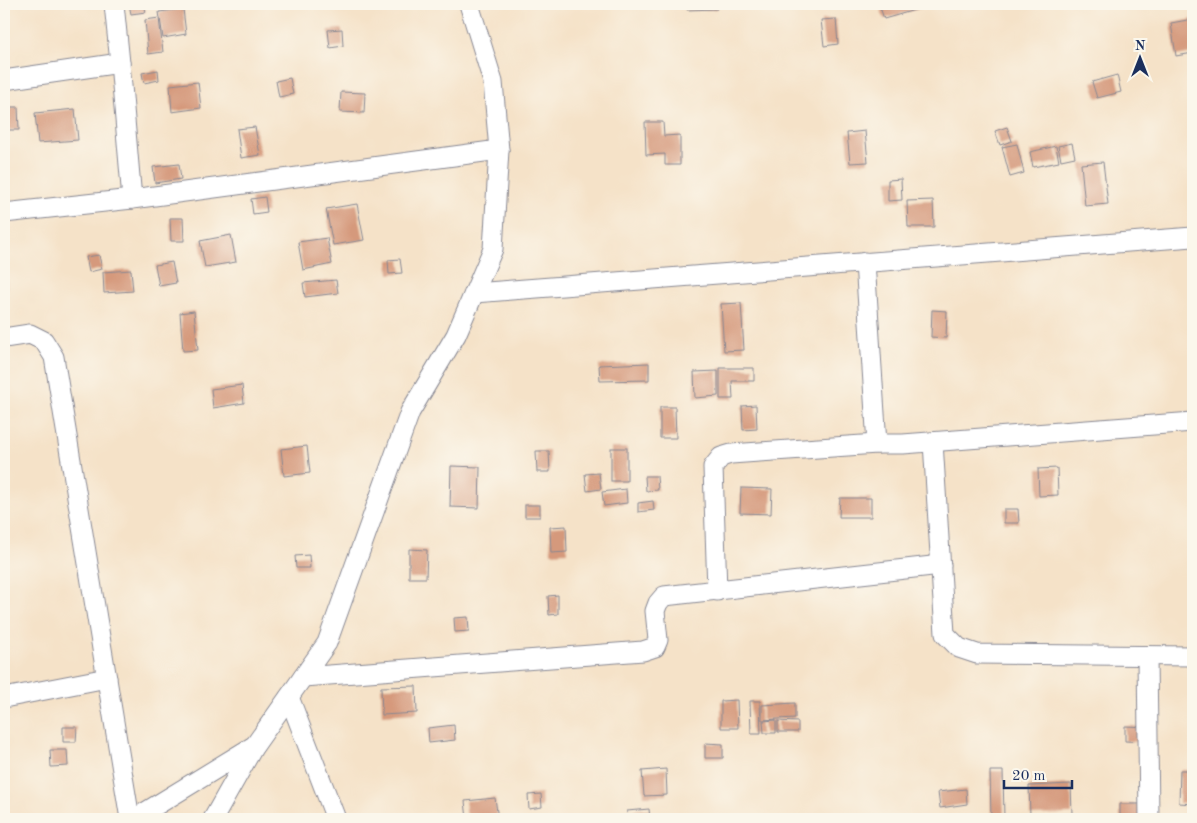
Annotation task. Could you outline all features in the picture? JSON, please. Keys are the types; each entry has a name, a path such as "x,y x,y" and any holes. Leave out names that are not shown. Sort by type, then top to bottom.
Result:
{"street":[{"path":"114,4 132,199"},
{"path":"213,819 255,745 327,643 410,412 456,335 493,250 499,150 493,82 469,4"},
{"path":"4,80 120,63"},
{"path":"4,212 132,199 499,150"},
{"path":"474,293 1193,237"},
{"path":"865,262 877,444"},
{"path":"4,338 30,334 44,341 54,357 132,819 255,745"},
{"path":"717,590 713,467 721,457 731,454 933,442 1193,422"},
{"path":"933,442 945,634 960,648 977,654 1193,656"},
{"path":"304,677 643,651 655,647 658,640 655,611 658,603 664,596 941,564"},
{"path":"1147,656 1149,819"},
{"path":"4,698 107,678"},
{"path":"289,697 336,819"}],"building":[{"path":"129,4 144,4 146,12 131,14"},
{"path":"687,4 717,4 717,9 687,10"},
{"path":"879,4 924,4 925,7 884,19"},
{"path":"183,9 186,34 163,38 159,12"},
{"path":"159,18 163,52 148,54 145,20"},
{"path":"836,19 838,44 824,46 821,20"},
{"path":"1193,19 1193,53 1176,56 1171,23"},
{"path":"342,29 343,46 330,48 328,30"},
{"path":"158,70 159,80 144,83 142,73"},
{"path":"1117,75 1121,92 1097,98 1092,82"},
{"path":"290,78 293,94 279,97 276,81"},
{"path":"198,82 201,108 172,112 170,85"},
{"path":"341,92 365,93 364,113 340,112"},
{"path":"4,107 18,107 19,130 4,130"},
{"path":"75,109 78,140 38,143 35,113"},
{"path":"645,122 663,122 664,136 680,135 680,165 665,165 665,154 646,155"},
{"path":"255,127 260,155 241,158 237,129"},
{"path":"1007,127 1012,141 1000,145 995,131"},
{"path":"865,131 868,162 850,163 847,133"},
{"path":"1072,143 1075,157 1061,160 1058,146"},
{"path":"1017,144 1024,173 1010,177 1002,147"},
{"path":"1056,146 1059,162 1033,167 1030,152"},
{"path":"1103,162 1108,204 1085,206 1081,164"},
{"path":"179,164 181,179 155,183 153,167"},
{"path":"901,179 902,200 888,201 888,180"},
{"path":"265,197 267,212 253,214 251,199"},
{"path":"933,200 934,227 908,227 907,201"},
{"path":"357,204 364,240 333,245 326,209"},
{"path":"170,218 183,218 184,241 171,241"},
{"path":"231,235 236,262 205,267 200,241"},
{"path":"327,238 332,264 303,270 298,242"},
{"path":"99,255 102,269 89,272 86,257"},
{"path":"400,259 402,273 389,274 388,260"},
{"path":"172,262 176,283 159,286 155,265"},
{"path":"131,270 133,291 104,293 103,272"},
{"path":"4,277 7,277 7,306 4,306"},
{"path":"336,280 338,293 305,297 303,283"},
{"path":"741,303 744,350 724,351 721,304"},
{"path":"932,310 947,311 946,338 931,337"},
{"path":"194,311 198,350 183,351 180,313"},
{"path":"649,363 649,380 600,381 599,365"},
{"path":"720,368 754,368 754,381 732,381 733,399 720,399"},
{"path":"718,371 718,396 695,398 694,372"},
{"path":"242,385 244,403 213,408 211,389"},
{"path":"756,405 757,429 743,430 742,406"},
{"path":"660,407 675,407 676,438 660,438"},
{"path":"307,446 310,473 284,476 281,449"},
{"path":"611,448 627,448 627,481 611,481"},
{"path":"536,451 549,451 550,472 537,472"},
{"path":"451,466 480,467 479,508 450,507"},
{"path":"1057,468 1058,495 1039,496 1038,469"},
{"path":"599,473 601,489 587,491 585,474"},
{"path":"645,476 657,476 658,490 646,491"},
{"path":"741,488 772,489 771,514 740,513"},
{"path":"626,489 627,503 604,506 602,492"},
{"path":"840,498 871,498 871,517 839,517"},
{"path":"653,501 654,510 638,512 638,503"},
{"path":"525,505 540,505 540,517 525,517"},
{"path":"1004,509 1018,509 1019,523 1004,523"},
{"path":"566,526 567,552 551,553 550,527"},
{"path":"409,549 427,550 426,578 409,578"},
{"path":"309,555 310,568 296,568 295,556"},
{"path":"558,595 558,614 549,615 548,596"},
{"path":"468,617 469,631 455,632 454,618"},
{"path":"416,686 417,713 382,715 381,687"},
{"path":"737,700 738,728 721,728 721,701"},
{"path":"750,701 760,701 761,734 751,734"},
{"path":"795,703 795,718 762,720 762,705"},
{"path":"776,720 776,733 764,733 763,721"},
{"path":"778,721 798,722 798,732 778,732"},
{"path":"454,725 455,740 429,743 428,728"},
{"path":"1125,726 1149,727 1149,742 1125,741"},
{"path":"63,727 77,727 76,742 63,742"},
{"path":"705,743 723,744 723,758 705,758"},
{"path":"50,750 67,750 68,766 51,767"},
{"path":"666,769 667,795 644,796 642,771"},
{"path":"1180,770 1193,770 1193,804 1179,803"},
{"path":"990,771 1003,771 1004,819 991,819"},
{"path":"1071,784 1072,814 1030,815 1029,786"},
{"path":"966,789 967,804 940,808 938,792"},
{"path":"541,794 542,807 529,809 528,795"},
{"path":"495,798 498,819 467,819 465,801"},
{"path":"1120,804 1143,804 1144,819 1120,819"},
{"path":"649,809 650,819 628,819 627,811"}]}
